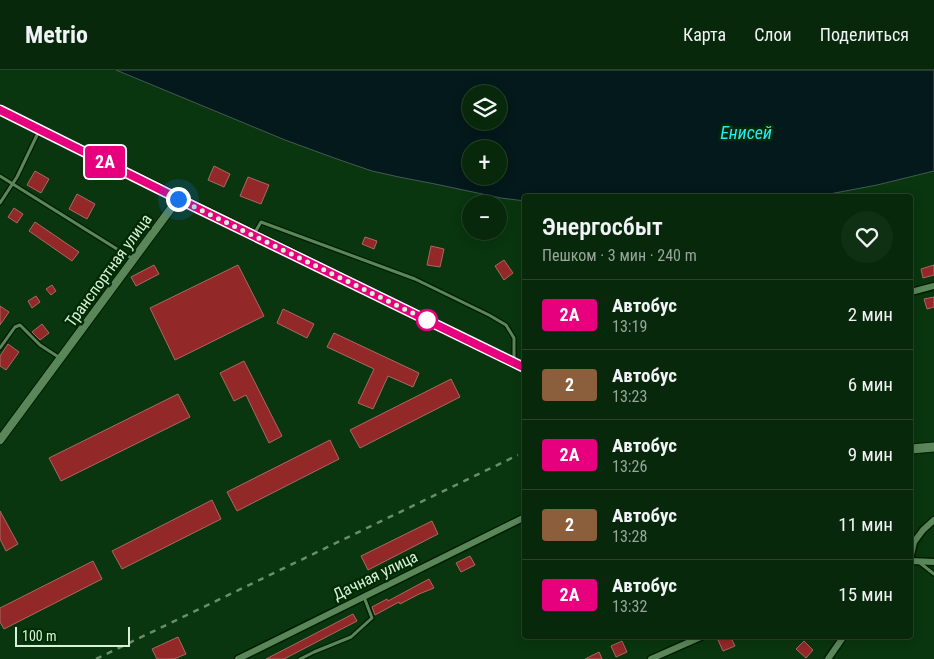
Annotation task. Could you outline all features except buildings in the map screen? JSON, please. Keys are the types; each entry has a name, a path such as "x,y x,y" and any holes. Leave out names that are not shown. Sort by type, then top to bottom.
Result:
{"main road":[{"path":"0,110 522,366"},
{"path":"913,449 934,447"}],"street":[{"name":"Транспортная улица","path":"1,435 178,199"},
{"path":"913,291 934,286"},
{"name":"Дачная улица","path":"238,659 522,518"},
{"path":"913,546 923,530 934,520"},
{"path":"914,561 934,562"},
{"path":"651,659 696,639"},
{"path":"828,659 842,639"}],"lane":[{"path":"0,203 13,184 40,130"},
{"path":"0,176 134,259"},
{"path":"254,235 261,222 415,279 440,291 506,325 514,338 514,362"},
{"path":"0,348 15,327 20,325 40,345 60,358"},
{"path":"914,561 934,574"},
{"path":"300,659 351,637 372,618 364,596"}],"water":[{"name":"Енисей","path":"116,70 934,70 934,171 830,194 522,194 522,201 507,199 507,195 487,195 372,171 285,140"}],"railway":[{"path":"96,659 518,455"}],"bus line":[{"name":"2А","path":"0,110 522,367"}],"route":[{"path":"178,199 427,320"}]}
